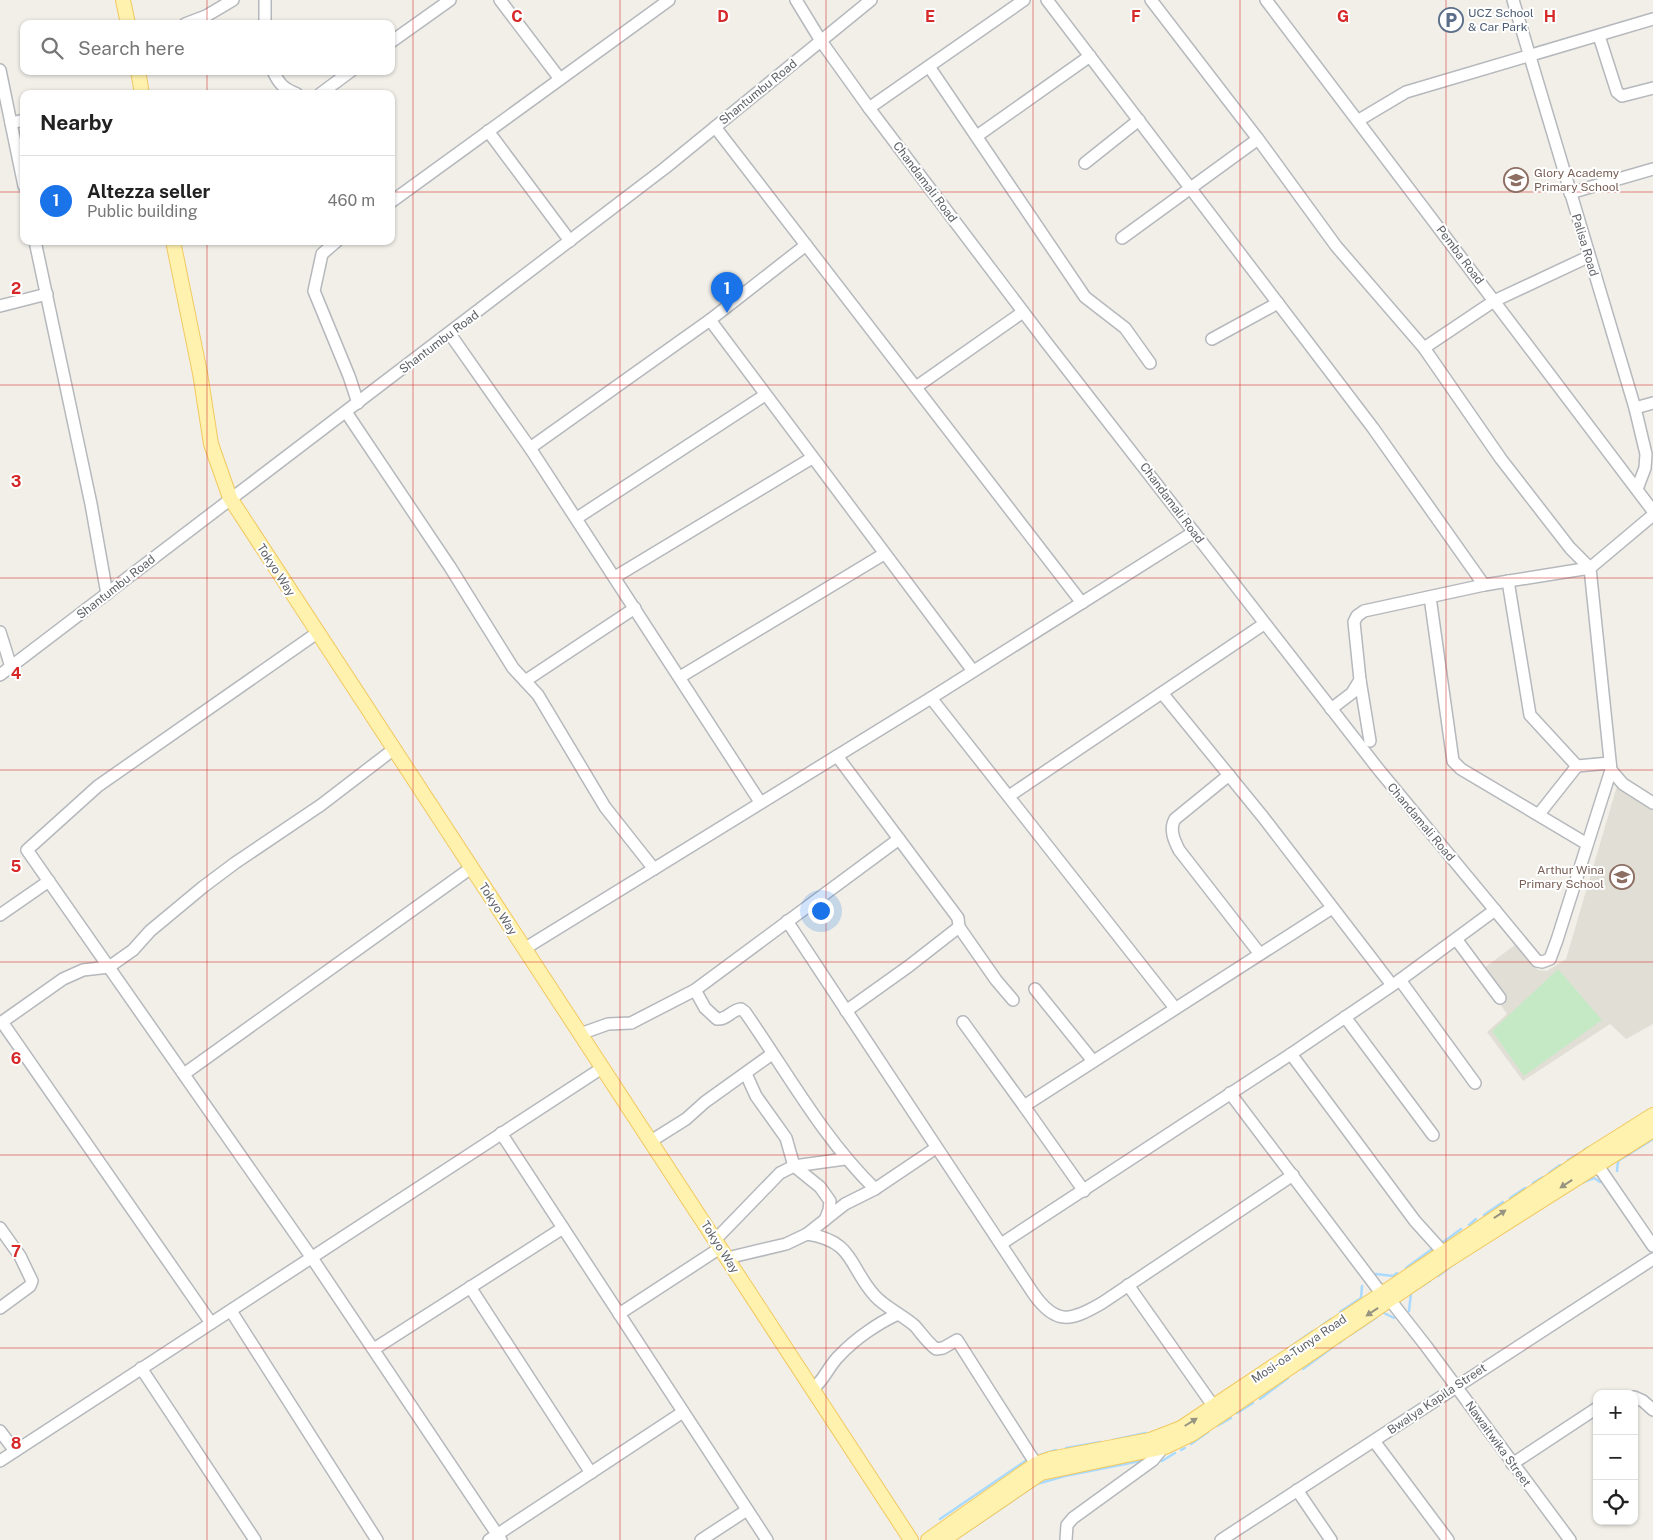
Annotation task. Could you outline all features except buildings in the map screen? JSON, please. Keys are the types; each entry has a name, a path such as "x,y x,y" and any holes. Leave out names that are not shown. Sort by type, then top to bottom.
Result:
{"main road":[{"path":"123,0 127,20"},
{"path":"138,75 140,90"},
{"name":"Tokyo Way","path":"174,245 200,373 211,444 230,498 911,1540"},
{"name":"Mosi-oa-Tunya Road","path":"928,1540 1036,1464 1050,1459 1165,1441 1594,1159 1653,1115"},
{"name":"Mosi-oa-Tunya Road","path":"944,1540 1041,1473 1192,1434 1220,1417 1443,1252 1594,1159 1653,1130"},
{"path":"902,1528 913,1533 924,1534 936,1532 946,1526"}],"street":[{"path":"194,20 233,0"},
{"path":"265,0 265,20"},
{"path":"395,39 450,0"},
{"path":"500,0 560,79"},
{"path":"395,199 669,0"},
{"name":"Chandamali Road","path":"796,0 821,41 869,108 1023,312 1264,624 1532,958 1542,962 1550,959 1587,844"},
{"name":"Shantumbu Road","path":"0,675 230,498 450,334 715,127 871,0"},
{"path":"869,108 930,68 1024,0"},
{"path":"1047,0 1373,428 1484,585"},
{"path":"1151,0 1258,139 1336,246 1424,348 1501,459 1570,548 1590,568 1611,766 1587,844 1461,769 1453,761 1430,597"},
{"name":"Pemba Road","path":"1266,0 1359,120 1653,511"},
{"name":"Palisa Road","path":"1513,0 1635,408 1646,454 1644,468 1637,489"},
{"path":"1359,120 1406,92 1653,19"},
{"path":"1599,36 1617,92 1622,96 1653,88"},
{"path":"978,136 1090,56"},
{"path":"930,68 1085,296 1125,328 1150,363"},
{"path":"0,70 20,168"},
{"path":"275,75 278,82 287,90"},
{"path":"325,90 346,75"},
{"path":"1085,163 1140,120"},
{"path":"10,123 20,121"},
{"path":"715,127 1082,603"},
{"path":"488,131 570,241"},
{"path":"1122,238 1258,139"},
{"path":"1570,194 1653,169"},
{"path":"37,245 91,504 107,594"},
{"path":"332,245 322,254 314,291 358,403"},
{"path":"530,448 710,320 806,245"},
{"path":"1424,348 1494,301 1588,256"},
{"path":"0,306 47,294"},
{"path":"1212,340 1278,303"},
{"path":"916,387 1023,312"},
{"path":"710,320 973,671"},
{"path":"450,334 577,518 760,802"},
{"path":"577,518 765,395"},
{"path":"1635,408 1653,403"},
{"path":"346,412 450,567 513,668 538,695 605,807 654,869"},
{"path":"615,577 812,458"},
{"path":"1370,741 1360,680 1354,622 1357,616 1364,610 1484,585 1590,568 1653,515"},
{"path":"524,949 931,698 1194,532"},
{"path":"680,677 884,554"},
{"path":"1508,581 1530,714 1577,766 1611,766"},
{"path":"525,681 635,608"},
{"path":"1009,796 1264,624"},
{"path":"0,632 11,667"},
{"path":"317,633 98,786 27,850 374,1348 496,1538 683,1412"},
{"path":"1331,709 1352,693 1360,680"},
{"path":"1162,692 1332,908 1396,982 1475,1083"},
{"path":"931,698 1175,1008"},
{"path":"211,1324 1,1023 63,979 83,970 109,967 127,955 150,931 203,887 235,863 321,806 394,749"},
{"path":"836,756 958,918 959,927 996,980 1013,1000"},
{"path":"1539,814 1577,766"},
{"path":"1611,766 1623,784 1653,803"},
{"path":"1229,775 1175,819 1172,834 1179,850 1260,954"},
{"path":"580,1034 608,1024 631,1023 696,990 899,840"},
{"path":"184,1074 471,868"},
{"path":"0,915 49,881"},
{"path":"1024,1106 1332,908"},
{"path":"1000,1244 1084,1191 1346,1017 1495,910"},
{"path":"787,921 1042,1306 1062,1318 1073,1318 1084,1313 1293,1175"},
{"path":"846,1010 916,961 959,927"},
{"path":"1456,939 1500,998"},
{"path":"1035,989 1093,1061"},
{"path":"696,990 705,1008 717,1019 725,1018 741,1009 845,1159 875,1189"},
{"path":"1346,1017 1433,1135"},
{"path":"963,1022 1084,1191"},
{"path":"651,1141 686,1119 705,1102 772,1054"},
{"path":"1291,1054 1415,1221 1443,1252"},
{"path":"0,1461 602,1068"},
{"path":"746,1074 756,1096 786,1138 794,1166 820,1187 830,1201 829,1210 824,1222"},
{"name":"Nawaitwika Street","path":"1230,1093 1456,1386 1570,1540"},
{"path":"501,1133 767,1540"},
{"path":"721,1248 786,1244 808,1234 845,1204 875,1189 936,1148"},
{"path":"619,1314 721,1248 758,1193 780,1173 794,1166 845,1159"},
{"path":"1594,1159 1653,1246"},
{"path":"0,1228 20,1256 32,1281 30,1286 0,1308"},
{"path":"374,1348 563,1228"},
{"path":"808,1234 820,1236 844,1249 875,1296 916,1327 928,1344 936,1349 943,1348 957,1340 1036,1464"},
{"name":"Bwalya Kapila Street","path":"1221,1540 1653,1260"},
{"path":"1128,1285 1214,1407"},
{"path":"470,1288 591,1473"},
{"path":"231,1311 377,1540"},
{"path":"813,1389 822,1382 838,1355 873,1329 898,1314"},
{"path":"141,1368 256,1540"},
{"path":"1638,1398 1644,1400 1653,1410"},
{"path":"1512,1464 1593,1411"},
{"path":"0,1431 15,1451"},
{"path":"1066,1540 1067,1525 1073,1518 1153,1460 1165,1441"},
{"path":"1374,1441 1448,1540"},
{"path":"1297,1490 1331,1540"},
{"path":"701,1540 747,1510"}],"shaded area":[{"name":"Arthur Wina Primary School","path":"1617,786 1653,810 1653,1024 1626,1039 1610,1024 1523,1081 1487,1032 1507,1014 1500,1004 1505,999 1483,969 1516,944 1538,970 1547,971 1566,959"}],"green space":[{"path":"1558,969 1602,1020 1524,1076 1492,1031"}],"waterway":[{"path":"1617,1171 1618,1161 1653,1139"},
{"path":"1584,1150 1589,1147"},
{"path":"1568,1160 1577,1155"},
{"path":"1549,1173 1560,1165"},
{"path":"1533,1183 1543,1177"},
{"path":"1581,1183 1594,1178 1600,1182"},
{"path":"1510,1198 1525,1188"},
{"path":"1484,1215 1503,1202"},
{"path":"1469,1225 1476,1219"},
{"path":"1442,1243 1461,1229"},
{"path":"1406,1268 1432,1249"},
{"path":"1438,1276 1457,1262"},
{"path":"1376,1274 1393,1276 1397,1273"},
{"path":"1409,1311 1411,1293 1430,1281"},
{"path":"1340,1312 1361,1298 1362,1286"},
{"path":"1384,1313 1394,1318"},
{"path":"1350,1335 1377,1317"},
{"path":"1321,1326 1331,1319"},
{"path":"1290,1347 1313,1331"},
{"path":"1339,1343 1344,1339"},
{"path":"1303,1369 1333,1347"},
{"path":"1260,1399 1288,1378"},
{"path":"1237,1413 1253,1403"},
{"path":"1217,1426 1231,1418"},
{"path":"1191,1444 1208,1432"},
{"path":"1113,1440 1146,1433"},
{"path":"1066,1448 1101,1442"},
{"path":"1181,1450 1185,1448"},
{"path":"1040,1455 1056,1450"},
{"path":"1162,1461 1175,1453"},
{"path":"940,1519 1027,1460"},
{"path":"959,1537 1037,1484 1065,1476 1145,1460"}],"place":[{"name":"UCZ School & Car Park","path":"1451,20"},
{"name":"Glory Academy Primary School","path":"1516,180"},
{"name":"Altezza seller","path":"727,313"},
{"name":"Arthur Wina Primary School","path":"1622,877"}]}
